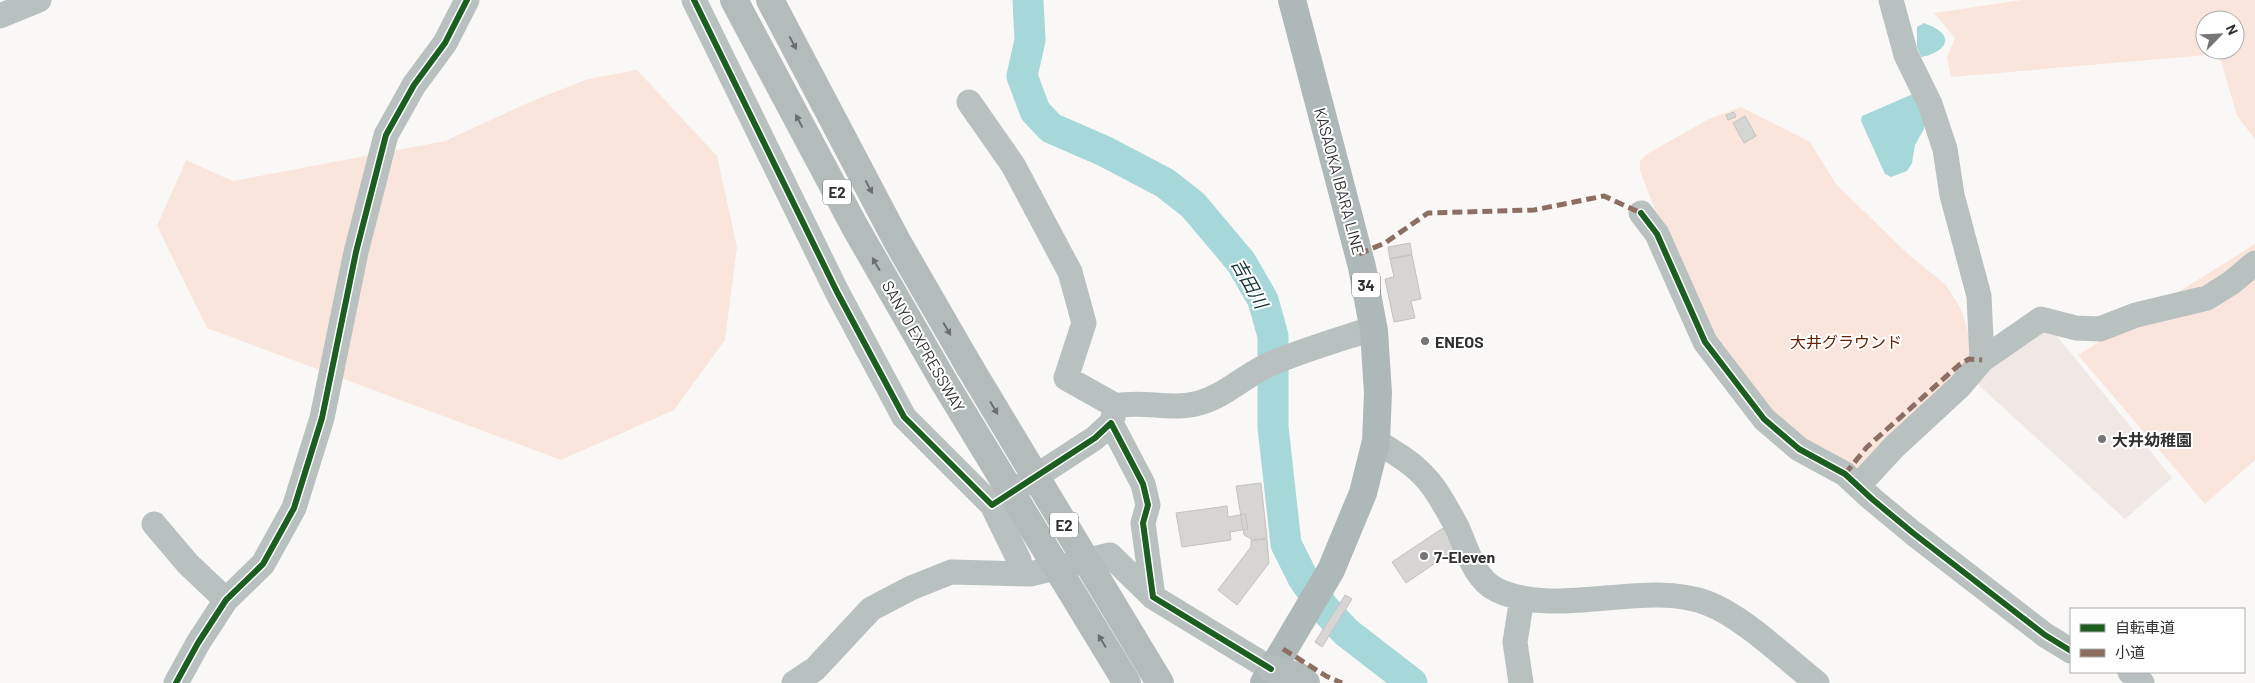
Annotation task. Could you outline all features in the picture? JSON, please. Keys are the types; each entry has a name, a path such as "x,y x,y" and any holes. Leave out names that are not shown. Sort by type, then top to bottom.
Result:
{"highway":[{"name":"SANYO EXPRESSWAY","path":"734,0 855,227 944,382 1127,683"},
{"name":"SANYO EXPRESSWAY","path":"770,0 898,243 969,366 1160,683"},
{"path":"1070,533 1174,683"},
{"path":"1265,679 1298,676 1306,683"}],"main road":[{"name":"KASAOKA IBARA LINE","path":"1265,679 1331,570 1364,492 1376,441 1378,393 1374,331 1359,254 1292,0"}],"street":[{"path":"0,16 39,0"},
{"path":"176,683 198,643 226,600 263,564 294,508 322,418 356,252 386,135 414,84 445,43 467,0"},
{"path":"694,0 837,292 904,417 992,506 1019,560 1022,574"},
{"path":"1891,0 1906,55 1930,104 1945,149 1952,196 1979,296 1982,360"},
{"path":"969,102 1013,165 1070,272 1084,323 1066,378 1113,414 1143,484 1148,505 1143,523 1154,596"},
{"path":"1641,213 1657,234 1706,342 1764,419 1800,449 1845,474 1913,533 2045,635 2070,649"},
{"path":"1858,486 1894,447 1960,386 1982,360 2041,319 2076,328 2100,329 2136,315 2207,298 2231,283 2255,263"},
{"path":"992,506 1095,438 1113,414 1143,403 1182,407 1200,403 1227,392 1276,362 1362,332 1374,331"},
{"path":"1376,441 1414,465 1434,489 1457,527 1470,560 1486,582 1500,591 1522,598 1546,600 1661,596 1682,597 1707,603 1735,618 1817,683"},
{"path":"154,524 188,564 226,600"},
{"path":"794,683 816,669 871,609 911,588 951,572 1030,574 1110,555 1154,596 1265,679"},
{"path":"1520,683 1515,642 1522,598"},
{"path":"2131,673 2142,683"}],"shaded area":[{"path":"2049,326 2172,478 2125,519 1974,381"}],"green space":[{"path":"2022,0 2255,0 2255,139 2237,116 2221,60 2245,60 2245,10 2195,10 2195,56 1951,77 1947,57 1955,38 1934,13"},
{"path":"637,70 717,156 737,247 725,340 674,410 561,460 207,328 157,226 186,160 233,181 445,141 532,101 588,79"},
{"name":"大井グラウンド","path":"1741,107 1810,142 1836,184 1909,255 1946,285 1961,309 1974,350 1972,362 1871,467 1844,467 1778,426 1718,351 1661,225 1640,171 1640,161 1647,154 1709,119"},
{"path":"2255,244 2255,460 2205,504 2078,355"}],"water":[{"path":"1924,23 1940,31 1945,40 1942,48 1938,51 1921,57 1917,47 1917,27"},
{"path":"1913,94 1924,121 1924,129 1915,145 1912,163 1907,171 1891,177 1885,174 1861,121 1862,116"}],"building":[{"path":"1734,112 1736,117 1728,120 1726,115"},
{"path":"1745,116 1756,136 1744,143 1733,123"},
{"path":"1410,243 1412,254 1390,259 1388,247"},
{"path":"1412,255 1421,299 1411,301 1415,318 1394,322 1385,279 1394,277 1390,259"},
{"path":"1261,483 1267,538 1251,540 1244,535 1236,486"},
{"path":"1227,506 1228,517 1245,514 1248,529 1230,532 1231,540 1182,547 1176,513"},
{"name":"7-Eleven","path":"1443,528 1456,549 1406,583 1392,562"},
{"path":"1267,539 1269,563 1237,605 1218,590 1251,547 1251,541"},
{"path":"1345,595 1352,599 1322,647 1315,642"}],"waterway":[{"name":"吉田川","path":"1028,0 1030,40 1022,76 1035,111 1051,128 1104,151 1165,183 1193,205 1241,262 1263,300 1273,336 1273,427 1286,544 1303,578 1324,608 1346,632 1412,683"}],"marked path":[{"path":"1359,254 1385,243 1428,213 1534,210 1604,196 1641,213"},
{"path":"1845,474 1867,447 1959,365 1969,359 1982,360"},
{"path":"1283,649 1326,676 1342,683"}],"cycle path":[{"path":"176,683 198,643 226,600 263,564 294,508 322,418 356,252 386,135 414,85 445,43 467,0"},
{"path":"694,0 837,292 904,417 992,505 1095,438 1111,423 1143,484 1148,505 1143,523 1153,597 1271,669"},
{"path":"1641,213 1657,234 1705,342 1764,419 1799,449 1845,474 1913,533 2045,635 2070,650"}],"place":[{"name":"ENEOS","path":"1425,341"},
{"name":"大井幼稚園","path":"2102,439"},
{"name":"7-Eleven","path":"1424,556"}]}
